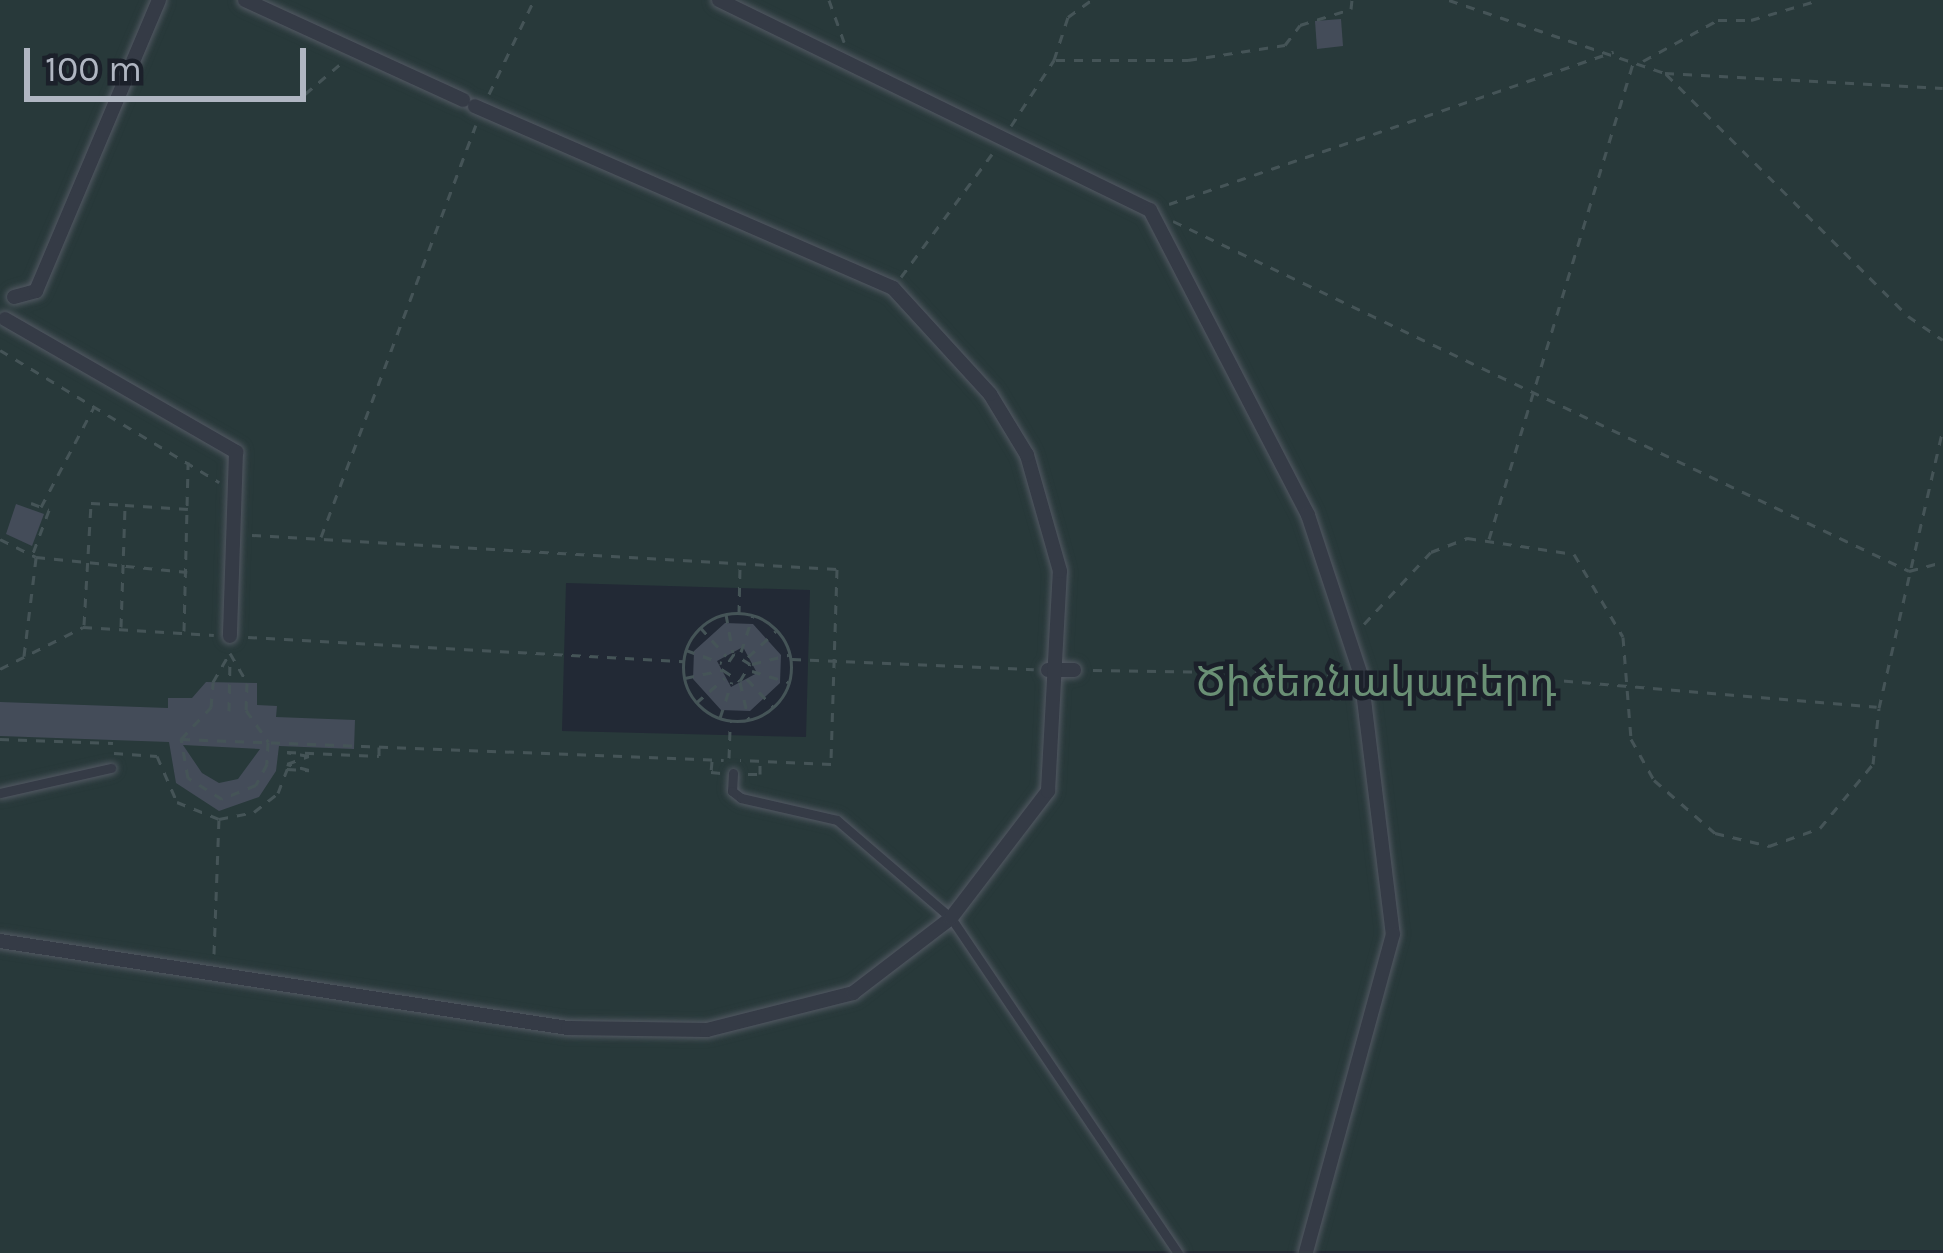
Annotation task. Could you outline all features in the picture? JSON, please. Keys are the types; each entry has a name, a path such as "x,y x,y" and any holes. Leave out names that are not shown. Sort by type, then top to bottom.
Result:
{"street":[{"path":"14,297 36,291 159,0"},
{"path":"0,941 213,968 568,1028 707,1030 853,993 951,918 1048,791 1060,670 1060,571 1027,455 990,394 893,288 245,0"},
{"path":"719,0 1150,210 1308,515 1353,636 1393,934 1306,1253"},
{"path":"2,325 236,452 230,636"}],"lane":[{"path":"2,325 14,297"},
{"path":"0,793 111,767"},
{"path":"733,773 732,790 741,798 837,820 951,918 1178,1253"}],"path":[{"path":"320,539 473,105 534,0"},
{"path":"829,0 849,61"},
{"path":"893,288 1005,136 1054,60 1068,17 1091,0"},
{"path":"1054,60 1188,60 1286,45 1300,25 1351,9 1352,0"},
{"path":"1449,0 1616,51 1665,73 1908,316 1943,340"},
{"path":"1642,62 1718,20 1751,20 1819,0"},
{"path":"305,94 339,67 345,46"},
{"path":"1150,210 1616,51"},
{"path":"1489,539 1635,58"},
{"path":"1665,73 1943,88"},
{"path":"1150,210 1533,387 1909,571 1943,562"},
{"path":"0,350 219,482"},
{"path":"24,656 40,509 94,405"},
{"path":"1353,636 1431,552 1489,539 1574,554 1623,637 1631,687 1631,739 1654,780 1715,833 1769,846 1820,828 1874,764 1879,707 1943,429"},
{"path":"184,633 188,462"},
{"path":"32,503 40,509"},
{"path":"83,627 91,503 188,509"},
{"path":"121,629 125,506"},
{"path":"182,739 831,764 837,569 249,534"},
{"path":"0,539 34,556 87,566 187,572"},
{"path":"739,614 740,563"},
{"path":"724,663 730,655 725,614"},
{"path":"725,614 754,615 777,630 790,657 790,683 774,708 749,721 719,720 695,704 682,678 684,650 700,626 725,614"},
{"path":"754,615 741,654 774,708"},
{"path":"700,626 730,655 741,654"},
{"path":"0,669 83,627 683,661"},
{"path":"749,721 740,681 777,630"},
{"path":"230,636 230,711"},
{"path":"684,650 724,663"},
{"path":"182,739 211,707 213,682 230,653"},
{"path":"230,653 248,683 246,710 268,742"},
{"path":"748,668 790,657 1060,670 1355,675"},
{"path":"719,720 728,676 724,663"},
{"path":"748,668 790,683"},
{"path":"1474,674 1879,707"},
{"path":"682,678 728,676 740,681"},
{"path":"695,704 728,676"},
{"path":"729,760 730,720"},
{"path":"0,739 115,740"},
{"path":"182,739 188,778 222,799 256,785 268,742"},
{"path":"112,752 157,756 177,802 219,819 254,812 278,793 287,770 309,770 287,764 309,756 287,752 379,756 379,747"},
{"path":"733,773 760,774 760,761"},
{"path":"213,968 219,819"}],"green space":[{"name":"Ծիծեռնակաբերդ","path":"0,0 1943,0 1943,1250 0,1253","holes":["566,583 810,590 806,737 562,731"]}],"building":[{"path":"1341,19 1343,46 1317,49 1315,21"},
{"path":"16,504 44,514 32,546 6,534"},
{"path":"725,623 753,624 781,655 780,683 750,711 721,710 693,679 694,651","holes":["743,647 757,673 731,687 717,661"]},
{"path":"206,682 257,683 257,705 277,706 276,717 355,720 354,749 279,746 276,771 259,797 219,811 176,783 169,742 0,736 0,702 168,708 168,698 192,698","holes":["183,745 260,749 238,779 219,783 202,773"]}]}
